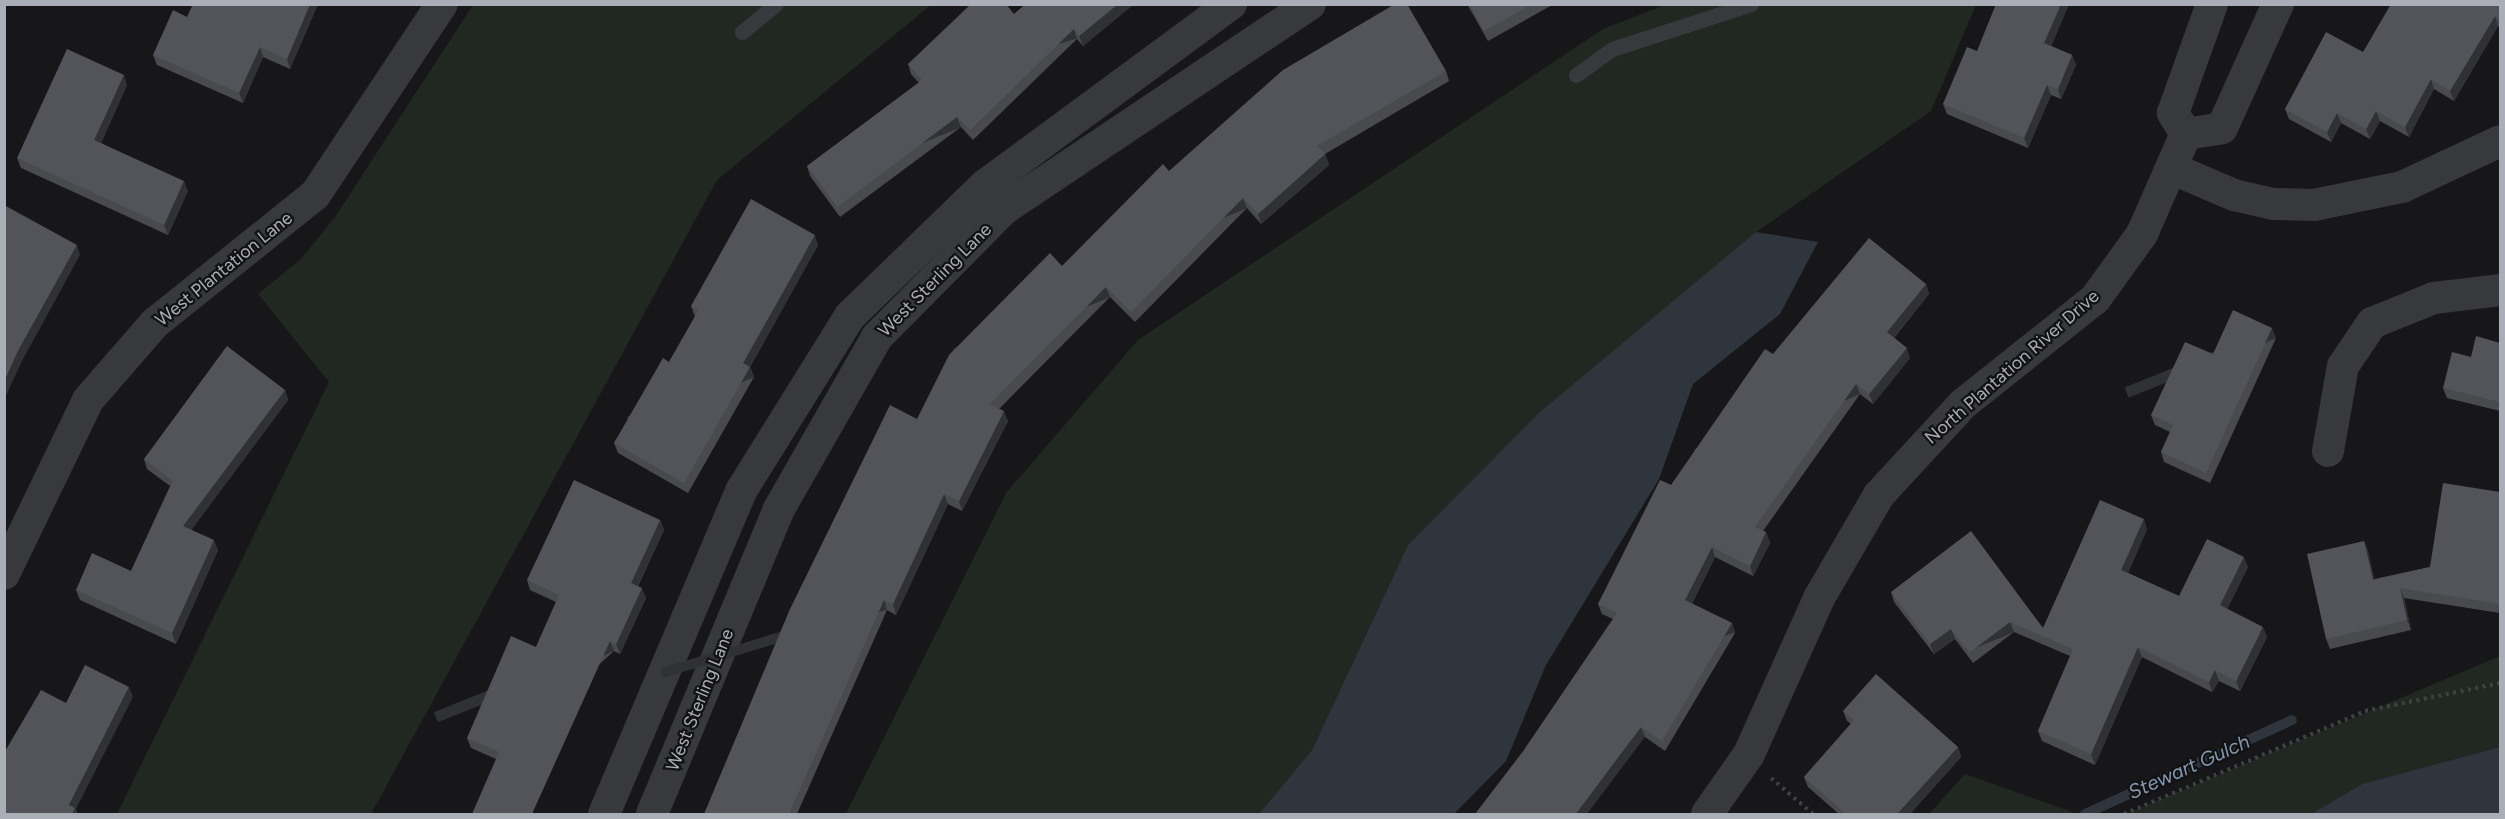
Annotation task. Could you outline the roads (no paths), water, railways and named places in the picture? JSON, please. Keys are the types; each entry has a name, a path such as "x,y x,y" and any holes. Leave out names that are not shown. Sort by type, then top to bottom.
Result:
{"street":[{"name":"West Plantation Lane","path":"4,574 88,400 155,322 315,195 442,4"},
{"name":"West Sterling Lane","path":"604,814 741,490 850,316 984,186 1232,4"},
{"name":"West Sterling Lane","path":"652,814 778,509 877,337 1004,209 1310,4"},
{"path":"2212,4 2173,113 2186,134 2222,128 2278,4"},
{"name":"North Plantation River Drive","path":"1707,814 1749,754 1819,598 1879,495 1963,404 2095,299 2142,234 2186,134"},
{"path":"2171,168 2234,195 2273,204 2314,205 2402,187 2500,141"},
{"path":"2328,451 2343,366 2372,323 2434,298 2500,290"}],"lane":[{"path":"742,32 776,4"},
{"path":"1576,75 1612,49 1751,4"}],"waterway":[{"name":"Stewart Gulch","path":"2085,814 2292,720"}]}
